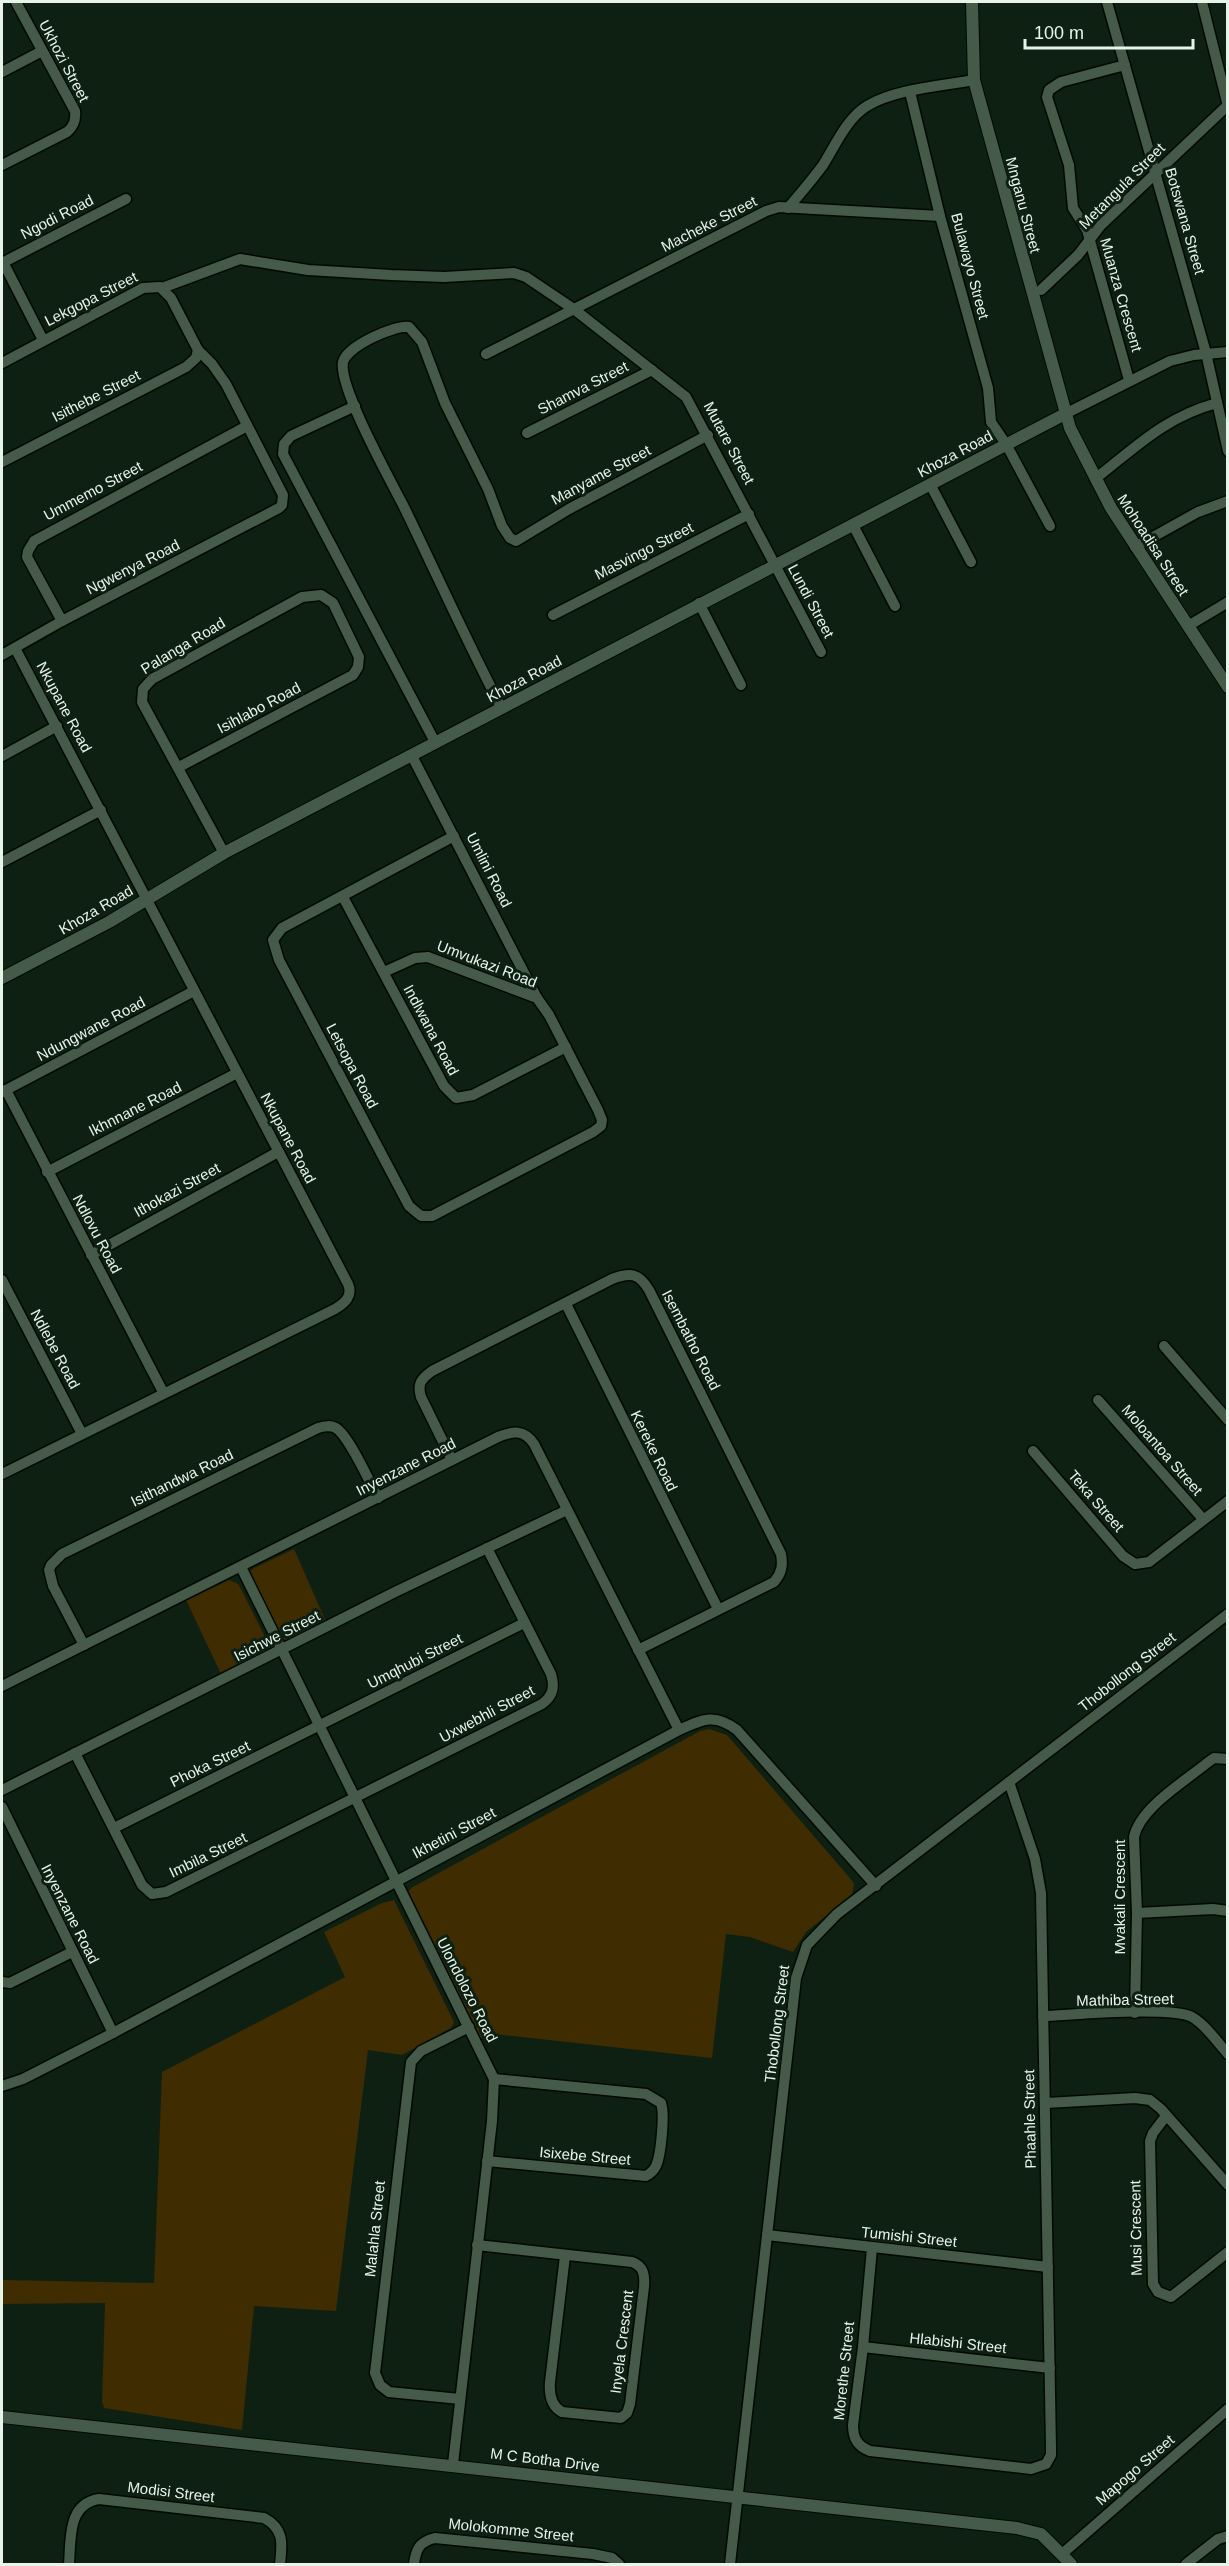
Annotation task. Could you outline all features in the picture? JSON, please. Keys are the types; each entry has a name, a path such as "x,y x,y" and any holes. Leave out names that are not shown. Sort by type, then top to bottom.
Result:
{"street":[{"name":"Ukhozi Street","path":"2,165 67,132 75,121 75,111 16,2"},
{"name":"Mnganu Street","path":"972,2 974,80 1065,414"},
{"name":"Botswana Street","path":"1107,2 1206,353 1221,410 1227,451"},
{"path":"1202,2 1227,106"},
{"path":"2,72 42,51"},
{"name":"Muanza Crescent","path":"1125,65 1061,82 1049,90 1047,97 1069,165 1072,207 1087,230 1129,380"},
{"path":"788,208 821,167 854,118 866,107 879,100 910,92 974,80"},
{"name":"Bulawayo Street","path":"910,92 940,216 988,388 989,417 1050,526"},
{"name":"Metangula Street","path":"1041,290 1078,255 1089,239 1155,172 1227,106"},
{"name":"Ngodi Road","path":"2,263 126,199"},
{"name":"Macheke Street","path":"486,354 766,211 788,208 940,216"},
{"name":"Mutare Street","path":"162,288 241,259 308,270 391,275 444,277 514,273 535,283 575,310 686,397 775,565"},
{"path":"2,263 43,340"},
{"name":"Lekgopa Street","path":"2,363 143,288 152,286 162,288 171,298 198,351 221,377 280,489 283,501 279,508"},
{"name":"Manyame Street","path":"355,406 346,380 344,360 356,346 396,327 409,327 422,342 446,403 502,525 510,538 519,540 569,508 708,435"},
{"name":"Isithebe Street","path":"2,462 186,367 196,358 198,351"},
{"path":"1065,414 1170,361 1206,353 1227,352"},
{"name":"Shamva Street","path":"527,433 651,370"},
{"path":"435,742 283,454 284,444 291,436 355,406 437,581 501,707"},
{"path":"1095,479 1173,419 1191,410 1221,410"},
{"name":"Khoza Road","path":"2,978 109,922 224,853 699,603 1065,414"},
{"name":"Mohoadisa Street","path":"1065,414 1095,479 1135,547 1227,687"},
{"name":"Ummemo Street","path":"62,621 27,557 34,541 247,426"},
{"path":"930,484 971,562"},
{"path":"1135,547 1198,512 1227,501"},
{"name":"Ngwenya Road","path":"2,655 62,621 279,508"},
{"name":"Masvingo Street","path":"553,615 749,514"},
{"path":"853,525 895,606"},
{"name":"Lundi Street","path":"775,565 821,652"},
{"name":"Palanga Road","path":"224,853 142,702 141,694 146,684 302,597 321,595 328,598 337,609 359,657 358,667 353,675"},
{"path":"1188,626 1227,602"},
{"path":"699,603 741,685"},
{"name":"Nkupane Road","path":"2,1474 81,1432 336,1309 348,1299 350,1293 348,1284 194,991 148,897 15,648"},
{"name":"Isihlabo Road","path":"179,767 353,675"},
{"path":"2,756 57,726"},
{"name":"Umlini Road","path":"412,756 537,998"},
{"path":"2,862 100,810"},
{"name":"Letsopa Road","path":"454,836 282,928 275,935 273,945 412,1209 421,1216 432,1216 593,1132"},
{"name":"Indlwana Road","path":"343,897 444,1086 456,1098 473,1095 566,1047"},
{"name":"Umvukazi Road","path":"384,972 415,958 428,957 537,998 549,1015 602,1120 601,1126 593,1132"},
{"name":"Ndungwane Road","path":"4,1091 194,991"},
{"name":"Ikhnnane Road","path":"47,1172 237,1073"},
{"name":"Ndlovu Road","path":"4,1091 162,1392"},
{"name":"Ithokazi Street","path":"91,1254 278,1152"},
{"name":"Isembatho Road","path":"452,1460 418,1390 421,1380 432,1371 612,1279 628,1273 634,1274 644,1283 783,1562 778,1577 764,1587 638,1650"},
{"name":"Ndlebe Road","path":"2,1280 81,1432"},
{"name":"Kereke Road","path":"566,1304 718,1610"},
{"path":"1164,1346 1227,1420"},
{"name":"Moloantoa Street","path":"1098,1400 1203,1519"},
{"name":"Isithandwa Road","path":"84,1645 50,1578 51,1564 62,1554 318,1428 327,1426 333,1426 343,1434 378,1498"},
{"name":"Inyenzane Road","path":"3,1682 84,1645 507,1433 522,1432 534,1444 679,1730"},
{"name":"Teka Street","path":"1033,1451 1123,1556 1140,1565 1149,1562 1203,1519"},
{"path":"1203,1519 1227,1501"},
{"name":"Isichwe Street","path":"2,1790 282,1651 395,1592 567,1510"},
{"name":"Uxwebhli Street","path":"355,1798 549,1698 553,1689 552,1674 524,1623 488,1548"},
{"name":"Ulondolozo Road","path":"241,1567 494,2079"},
{"name":"Thobollong Street","path":"730,2565 799,1966 807,1945 837,1914 1227,1614"},
{"name":"Umqhubi Street","path":"320,1726 524,1623"},
{"name":"Ikhetini Street","path":"2,2086 23,2079 113,2033 679,1730 708,1719 719,1719 737,1730 876,1886"},
{"name":"Phoka Street","path":"114,1828 320,1726"},
{"name":"Imbila Street","path":"75,1753 142,1885 148,1891 159,1894 355,1798"},
{"name":"Mvakali Crescent","path":"1135,2013 1137,1912 1134,1837 1140,1820 1214,1758 1227,1758"},
{"name":"Phaahle Street","path":"1009,1782 1035,1859 1039,1880 1046,2103 1051,2448 1049,2461"},
{"name":"Inyenzane Road","path":"2,1807 113,2033"},
{"path":"1137,1912 1220,1909 1227,1911"},
{"path":"2,1982 10,1983 72,1952"},
{"name":"Mathiba Street","path":"1043,2016 1176,2013 1190,2016 1203,2026 1227,2054"},
{"name":"Malahla Street","path":"460,2399 389,2392 380,2385 375,2373 411,2062 421,2050 469,2027"},
{"path":"453,2464 487,2162 494,2079"},
{"name":"Isixebe Street","path":"487,2162 646,2176 657,2162 663,2113 661,2103 646,2094 494,2079"},
{"path":"1046,2103 1143,2098 1154,2102 1227,2185"},
{"name":"Musi Crescent","path":"1166,2116 1150,2141 1153,2284 1158,2292 1171,2297 1227,2252"},
{"name":"Tumishi Street","path":"767,2235 1048,2267"},
{"name":"Inyela Crescent","path":"477,2244 632,2262 640,2266 644,2274 630,2404 627,2413 621,2418 562,2412 557,2409 551,2398 550,2382 565,2256"},
{"name":"Morethe Street","path":"872,2248 853,2425 855,2440 863,2448 1031,2469 1049,2461"},
{"name":"Hlabishi Street","path":"863,2347 1050,2368"},
{"name":"Mapogo Street","path":"1062,2554 1227,2409"},
{"name":"M C Botha Drive","path":"2,2417 453,2464 1017,2528 1041,2534 1071,2565"},
{"name":"Modisi Street","path":"69,2565 75,2516 82,2505 99,2499 264,2518 281,2534 283,2542 280,2565"},
{"path":"1186,2565 1218,2539 1227,2536"},
{"name":"Molokomme Street","path":"414,2565 419,2546 423,2541 435,2538 593,2554 612,2558 619,2565"}],"shaded area":[{"path":"294,1549 327,1624 282,1645 249,1572"},
{"path":"229,1580 238,1584 267,1641 265,1654 222,1676 186,1600"},
{"path":"709,1729 727,1735 849,1877 854,1884 852,1895 806,1932 793,1952 750,1937 726,1934 712,2058 494,2034 487,2034 479,2040 407,1894 411,1888 700,1731"},
{"path":"394,1900 454,2022 451,2028 402,2055 368,2050 336,2311 254,2306 242,2430 104,2408 102,2401 105,2303 2,2304 2,2280 154,2283 162,2072 345,1977 324,1932 382,1903"}]}
